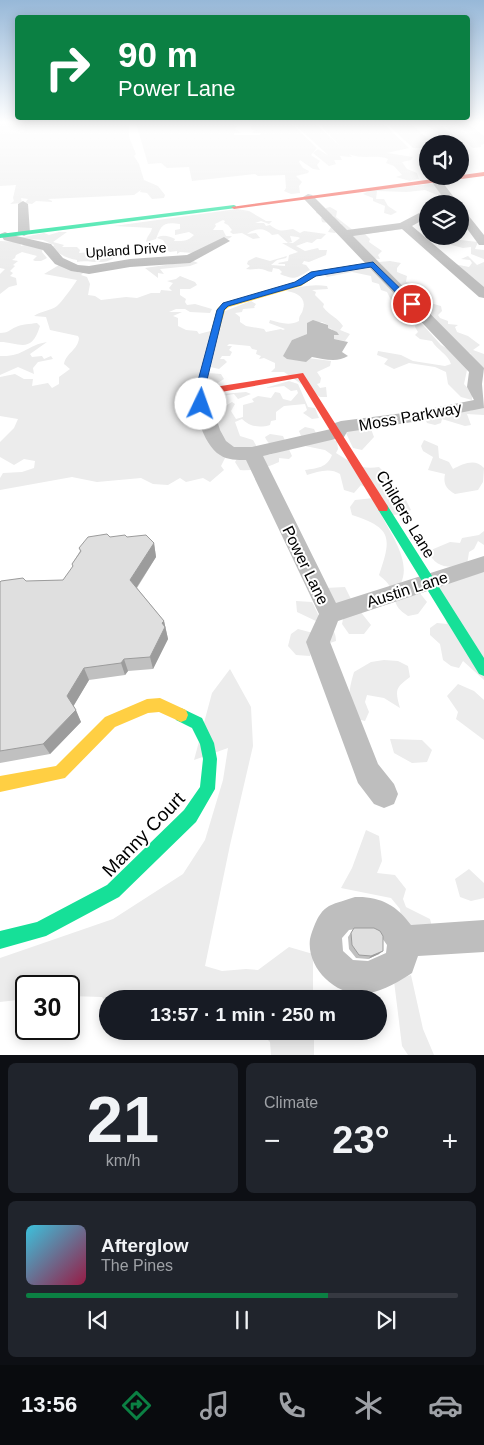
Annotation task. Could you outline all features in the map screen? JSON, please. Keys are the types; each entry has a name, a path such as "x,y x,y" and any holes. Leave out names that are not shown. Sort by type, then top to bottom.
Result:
{"street":[{"path":"469,176 484,174"},
{"path":"3,235 419,183"},
{"path":"439,185 447,195"},
{"path":"308,197 480,372 472,381 474,388 484,402"},
{"path":"23,204 24,233"},
{"path":"345,234 404,225 419,217"},
{"path":"469,223 484,242"},
{"path":"404,225 484,294"},
{"name":"Upland Drive","path":"3,235 8,238 47,247 59,260 75,268 89,270 130,263 190,259 224,241"},
{"path":"252,453 242,455 226,451 219,444 201,404 200,388 221,310 226,305 298,284 314,274 373,264"},
{"name":"Childers Lane","path":"200,388 221,389 300,375 338,433 428,582 484,670"},
{"name":"Moss Parkway","path":"252,453 338,433 341,427 418,416 484,402"},
{"name":"Power Lane","path":"252,453 330,614 318,642 368,773 384,794"},
{"name":"Austin Lane","path":"330,614 484,564"},
{"name":"Manny Court","path":"0,784 60,773 110,722 147,706 160,705 197,723 207,743 210,759 206,789 190,816 113,891 40,930 0,940"},
{"path":"404,941 484,936"}],"shaded area":[{"path":"0,172 142,172 144,180 158,186 165,195 164,198 152,199 147,193 140,192 141,190 134,195 48,199 52,202 36,201 32,204 25,203 28,199 21,198 22,203 10,204 14,201 16,185 0,186"},
{"path":"190,172 308,172 296,176 302,182 299,186 300,193 291,194 284,191 286,188 285,175 258,176 255,174 192,181"},
{"path":"400,172 415,172 419,179 410,181 396,177 402,175"},
{"path":"435,185 443,188 444,195 437,195 425,190 407,192 377,191 376,199 384,199 388,206 397,212 391,215 384,213 385,206 363,194 371,190"},
{"path":"330,207 337,211 336,217 354,231 400,227 403,229 365,234 370,239 369,242 382,251 378,255 380,259 370,258 337,231 335,233 328,232 331,227 342,224 322,222 321,218 334,217 333,215 322,216 316,213 316,211 324,212 326,208"},
{"path":"237,209 249,211 266,221 272,221 269,224 261,221 255,223 264,223 266,226 270,225 278,230 293,229 300,233 304,231 326,234 321,239 317,239 312,243 307,242 296,246 305,251 318,248 319,250 327,250 326,255 309,262 304,261 302,264 306,265 310,270 298,277 292,278 280,274 282,272 279,269 273,268 272,272 261,269 246,269 250,266 247,264 248,261 256,257 270,261 287,256 271,265 285,266 285,264 278,263 288,261 289,255 298,252 282,243 288,243 278,234 272,235 263,230 253,230 247,234 256,233 260,238 253,239 242,233 233,234 230,232 232,230 223,220 215,224 216,226 213,230 223,230 226,236 232,236 230,238 193,253 180,252 177,254 177,251 170,252 162,248 165,243 157,238 166,236 175,239 174,241 182,241 194,235 189,232 175,235 175,230 180,229 180,224 166,224 161,228 156,239 146,242 152,228 114,226","holes":["290,236 300,238 293,243 288,243 292,242"]},
{"path":"67,232 53,242 64,245 62,247 77,247 80,250 79,253 92,252 93,255 90,257 97,259 115,256 103,262 77,262 77,260 57,252 52,248 54,245 43,240 19,238"},
{"path":"0,241 20,242 21,246 27,244 43,249 42,252 47,258 35,261 33,260 37,256 22,252 16,255 12,260 18,261 13,265 15,266 10,271 13,273 10,276 16,278 17,285 9,287 0,294 0,274 5,269 0,268"},
{"path":"469,241 478,242 475,249 484,250 484,259 471,254 471,247 463,248 452,245 469,245"},
{"path":"468,256 477,265 484,262 484,288 454,264 469,267 472,263 470,260 461,259"},
{"path":"193,261 198,263 190,266 160,269 164,274 158,273 158,278 145,268"},
{"path":"379,262 401,263 397,268 397,272 407,276 406,282 413,284 415,290 424,293 426,297 423,301 441,306 442,311 438,315 440,318 448,321 448,324 458,325 455,327 457,332 468,336 480,345 473,350 484,354 484,370 467,358 471,354 463,350 424,314 425,307 414,302 417,300 414,296 406,295"},
{"path":"59,265 80,273 84,272 81,275 87,277 90,284 88,295 95,296 101,300 126,297 137,298 151,293 160,293 161,290 172,291 169,288 173,283 167,281 180,276 195,282 197,285 190,289 180,289 180,295 186,299 187,305 195,304 212,309 210,313 190,312 185,309 176,309 169,312 182,312 173,316 178,318 178,326 186,330 197,331 199,334 218,329 220,313 251,301 256,304 255,308 243,309 242,312 235,313 240,317 240,322 246,326 264,329 266,332 283,330 285,329 269,323 270,320 289,324 296,323 299,321 304,305 302,298 286,291 306,286 327,286 328,289 312,290 316,292 315,295 324,304 325,310 343,326 340,330 350,334 345,341 333,339 332,329 328,328 328,325 322,322 307,323 307,334 292,340 308,358 331,361 330,366 317,372 321,378 320,383 317,384 320,388 326,387 327,397 320,397 284,372 271,372 275,368 275,363 264,358 259,359 261,356 256,354 257,350 252,349 250,346 229,344 227,346 232,346 229,350 232,352 230,356 222,356 220,359 224,359 227,362 219,369 202,365 208,373 221,374 224,379 216,384 210,395 246,392 251,394 238,399 234,394 222,396 224,404 227,405 232,402 235,404 231,411 236,419 243,417 243,405 254,402 252,399 258,396 271,398 275,392 280,393 283,399 291,401 298,393 297,390 291,391 284,386 265,388 289,381 298,384 308,407 315,408 319,418 312,419 303,413 307,410 305,404 284,406 276,412 276,420 271,421 270,425 255,426 248,424 242,419 235,422 240,436 253,440 257,447 269,455 275,453 265,437 270,434 283,436 292,456 289,459 279,458 279,462 265,467 240,470 235,462 237,459 226,456 221,466 224,470 210,482 203,478 186,482 180,478 168,485 153,484 141,478 97,482 72,477 0,490 0,478 3,473 22,472 34,468 35,461 24,459 14,465 0,457 0,442 14,428 18,419 0,416 0,377 15,374 24,379 33,379 32,386 48,383 52,388 59,384 59,377 70,369 64,364 65,360 78,342 78,336 50,330 46,317 34,316 57,306 77,280 44,274"},
{"path":"369,268 378,275 441,345 448,349 467,370 464,384 472,393 472,400 461,397 448,384 446,372 435,367 409,363 394,369 384,364 388,359 377,355 378,351 401,355 413,361 445,366 451,364 432,341 420,339 415,335 418,332 415,327 416,323 411,317 400,315 397,303 392,302 387,292 381,290 379,284 372,282 371,276 352,272 327,277 323,274"},
{"path":"313,320 328,325 328,328 337,332 339,335 334,335 334,339 348,342 342,352 348,356 335,360 312,357 306,362 287,359 283,356 292,340 307,334 307,323"},
{"path":"37,323 40,326 33,341 28,344 19,345 0,342 0,333 7,332 21,325"},
{"path":"47,342 30,354 32,357 42,356 44,359 51,356 53,359 38,362 33,368 34,374 18,367 0,375 0,356 15,355"},
{"path":"474,407 484,408 484,415 467,414 471,425 465,426 442,419 441,423 435,425 427,423 425,418 445,417 445,415 459,410 471,411"},
{"path":"305,427 314,429 317,435 337,441 338,449 336,453 352,463 361,467 379,467 387,476 393,493 406,500 411,510 402,514 382,516 402,558 404,566 401,583 419,592 427,602 418,614 408,616 402,612 389,585 379,575 387,543 382,530 352,515 350,507 355,500 383,497 361,485 354,493 344,490 340,474 336,472 324,471 307,475 305,470 324,465 332,455 325,450 305,446 299,431"},
{"path":"357,427 371,429 374,437 362,450 353,448 346,433"},
{"path":"424,440 438,446 439,458 449,462 453,469 473,463 477,463 484,468 483,482 478,490 455,494 449,490 444,481 445,474 428,470 433,457 423,451 421,446"},
{"path":"484,531 484,545 478,541 474,549 469,552 467,565 454,567 443,566 434,561 427,550 424,551 409,537 421,537 431,550 450,542 460,543 462,538 479,535"},
{"path":"484,570 484,680 463,661 459,668 451,666 443,660 440,644 430,635 430,628 437,623 447,624 436,583"},
{"path":"345,587 352,601 371,625 364,634 349,634 342,624 344,614 332,603 325,588"},
{"path":"296,601 312,602 320,618 333,630 336,636 336,641 330,643 313,641 310,656 296,655 288,646 291,634 298,629 313,633 318,622 297,612"},
{"path":"384,660 398,661 408,666 410,677 401,684 397,693 400,708 384,698 367,695 365,702 369,712 365,721 352,718 349,695 354,672 371,662"},
{"path":"230,669 251,707 253,746 205,966 222,971 258,970 289,947 313,954 313,990 99,990 99,997 80,996 80,975 15,975 15,1000 0,1002 0,958 113,919 183,874 205,840 223,780 228,748 194,760 212,693"},
{"path":"458,684 474,691 484,700 484,740 456,719 458,712 447,696"},
{"path":"390,739 422,740 432,750 427,762 412,763 394,753"},
{"path":"366,830 379,836 382,861 377,873 395,875 406,889 403,899 406,907 430,919 438,949 402,927 400,909 391,898 341,888 352,868"},
{"path":"469,869 484,883 484,898 471,901 460,897 455,879"},
{"path":"411,975 423,1029 434,1055 408,1055 402,1046 394,981"},
{"path":"268,1040 314,1040 314,1055 271,1055 270,1042"}],"building":[{"path":"107,534 110,537 146,535 154,543 130,580 164,621 162,623 165,627 150,657 124,659 121,663 84,668 67,696 76,710 43,744 0,751 0,582 23,578 26,581 63,580 81,551 79,548 88,537"},
{"path":"354,928 374,928 380,931 383,936 383,951 371,956 359,955 352,945 351,933"}],"traffic: fast":[{"path":"0,236 234,207"},
{"path":"383,508 484,670"},
{"path":"0,940 40,930 113,891 190,816 207,789 210,759 207,743 197,723 181,715"}],"traffic: slow":[{"path":"213,339 221,309 226,305 298,284 314,274 373,264"},
{"path":"0,784 60,773 110,722 147,706 160,705 181,715"}],"traffic: jam":[{"path":"234,207 484,174"},
{"path":"213,339 200,388 221,389 300,375 383,508"}],"route":[{"path":"201,404 200,388 221,310 234,301 298,284 314,274 373,264 412,304"}]}
